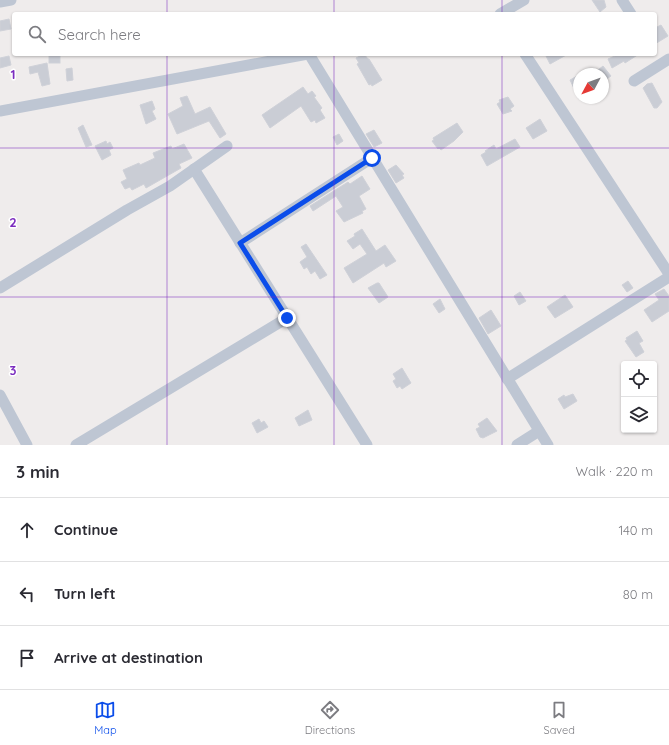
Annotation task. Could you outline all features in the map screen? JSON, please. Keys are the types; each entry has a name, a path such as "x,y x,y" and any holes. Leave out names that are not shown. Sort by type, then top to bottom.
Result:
{"street":[{"path":"0,2 11,0"},
{"path":"503,12 524,0"},
{"path":"622,0 630,12"},
{"path":"0,111 297,56"},
{"path":"309,56 548,445"},
{"path":"526,56 669,274"},
{"path":"634,81 669,59"},
{"path":"0,288 127,210 170,186 227,146"},
{"path":"240,243 372,158"},
{"path":"194,170 367,445"},
{"path":"507,379 669,277"},
{"path":"76,445 287,318"},
{"path":"0,395 27,445"},
{"path":"517,445 539,431"}],"building":[{"path":"592,0 604,0 606,7 600,12"},
{"path":"9,19 11,29 0,31 0,21"},
{"path":"661,25 668,36 657,43 657,27"},
{"path":"9,56 11,65 0,68 0,58"},
{"path":"49,56 60,56 60,63 49,63"},
{"path":"366,56 382,80 372,86 371,84 369,85 357,64 359,63 356,58"},
{"path":"546,56 564,56 550,64"},
{"path":"615,56 636,56 625,63 624,61 612,68 608,59"},
{"path":"47,63 50,84 42,86 38,72 30,74 29,67"},
{"path":"72,68 73,80 67,81 66,69"},
{"path":"573,78 573,86 570,80"},
{"path":"652,83 662,102 657,108 654,108 643,88 647,84"},
{"path":"303,87 308,94 312,91 316,96 314,97 322,108 320,110 325,118 316,123 315,120 311,122 301,106 270,128 262,115"},
{"path":"187,96 195,114 210,107 226,134 220,138 209,121 177,134 168,114 183,106 180,98"},
{"path":"508,97 514,106 510,109 512,111 503,114 497,104 500,102 499,100"},
{"path":"152,101 155,109 152,111 156,119 146,124 140,105"},
{"path":"540,119 547,131 533,139 526,128"},
{"path":"457,123 463,132 454,141 441,150 439,148 438,149 432,141 434,140 433,138"},
{"path":"83,125 92,145 86,147 78,128"},
{"path":"374,130 382,143 374,147 366,134"},
{"path":"339,134 343,141 337,145 333,137"},
{"path":"515,139 520,147 487,166 481,155 486,152 485,151 494,145 496,149"},
{"path":"106,141 107,144 110,142 113,148 109,150 111,155 102,160 95,146"},
{"path":"184,144 192,158 179,164 181,168 146,188 144,184 132,190 130,187 125,189 121,182 127,179 123,170 139,163 140,165 155,158 153,153 171,146 172,149"},
{"path":"396,165 404,174 402,175 404,178 396,183 388,170"},
{"path":"362,176 370,189 359,196 366,209 362,211 363,213 344,222 336,211 343,207 336,196 313,211 310,206 348,182 350,184"},
{"path":"362,229 376,251 385,245 396,261 386,267 384,263 353,283 344,268 367,254 360,244 353,249 347,241"},
{"path":"306,244 327,275 320,279 315,271 311,274 307,267 304,269 300,262 307,257 301,247"},
{"path":"628,281 633,288 627,292 622,285"},
{"path":"379,283 388,297 379,303 368,288"},
{"path":"664,289 669,296 669,311 652,322 644,310 659,300 655,294"},
{"path":"520,292 526,301 519,305 514,296"},
{"path":"565,295 573,307 555,318 547,307"},
{"path":"440,299 445,309 439,313 433,304"},
{"path":"491,310 501,326 488,334 479,318"},
{"path":"637,331 643,341 639,343 644,352 636,357 625,341 627,340 626,338"},
{"path":"402,368 411,383 402,389 400,386 397,388 393,381 396,379 393,374"},
{"path":"573,394 577,401 564,409 558,399 564,395 565,397"},
{"path":"308,410 312,420 299,426 295,418"},
{"path":"487,418 497,431 483,438 480,437 476,429 480,427 478,424"},
{"path":"259,419 261,423 264,421 268,427 257,433 252,423"}],"route":[{"path":"287,318 240,243 320,193 372,158"}]}
